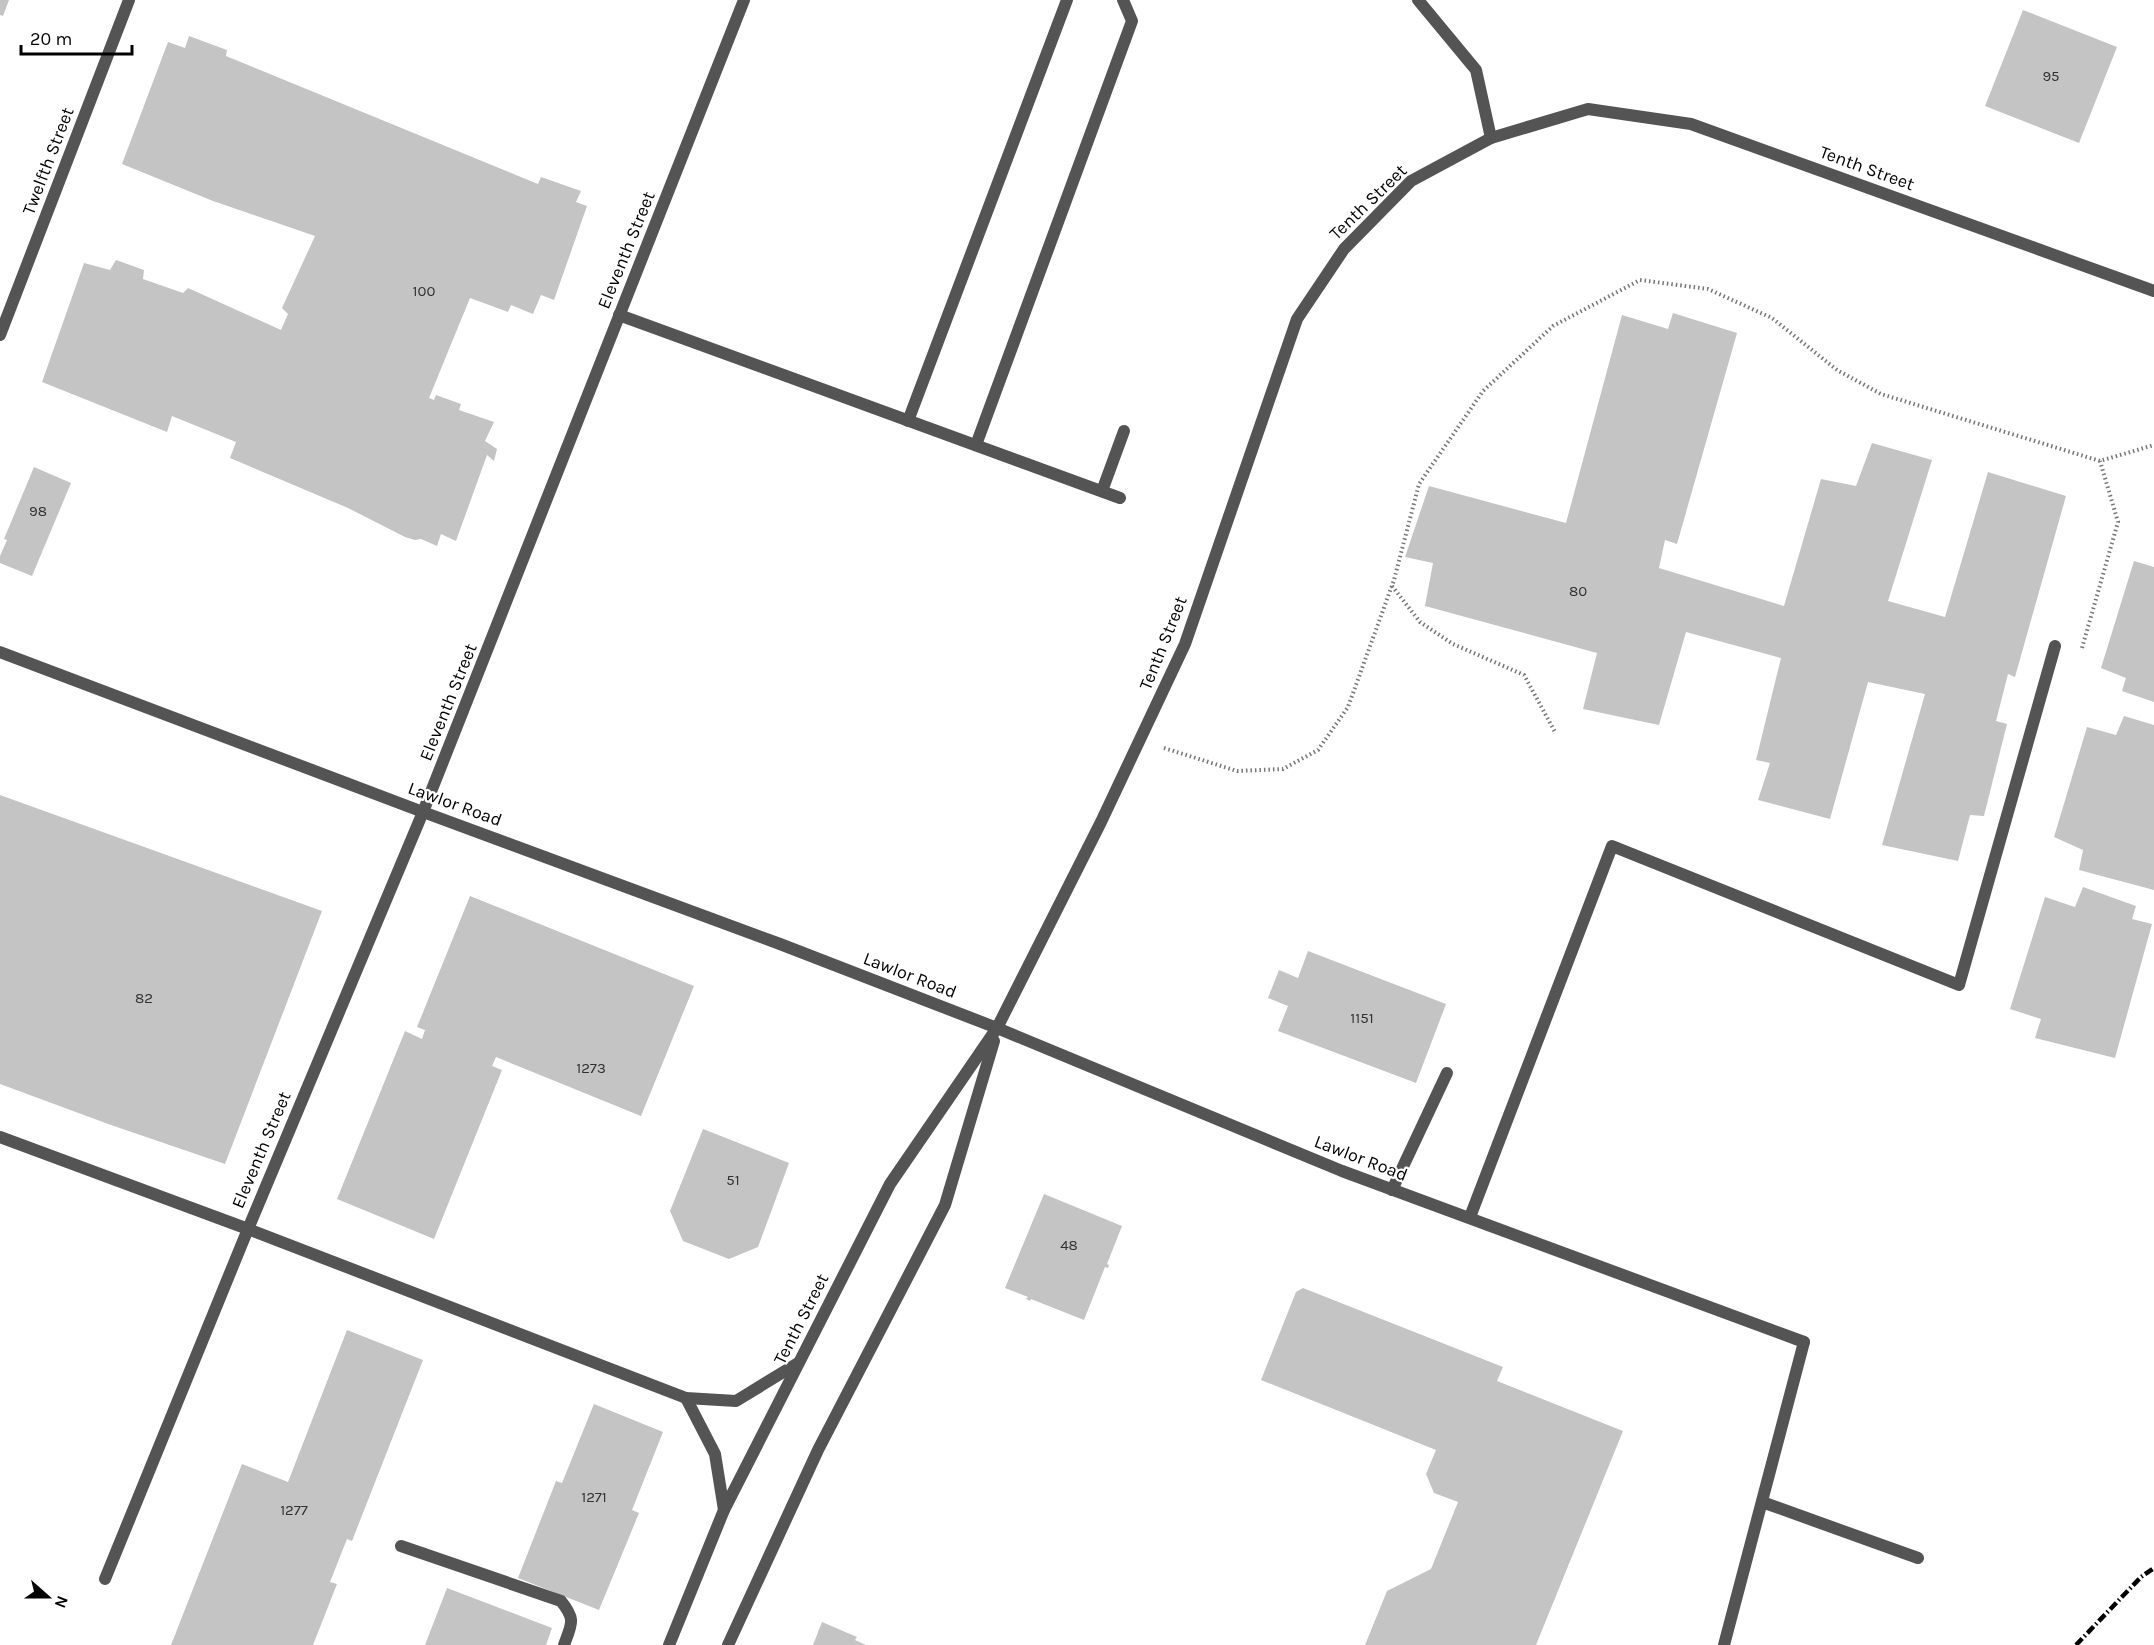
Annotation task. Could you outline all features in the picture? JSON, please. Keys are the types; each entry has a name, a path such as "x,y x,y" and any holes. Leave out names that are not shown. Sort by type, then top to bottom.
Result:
{"street":[{"name":"Twelfth Street","path":"0,335 129,0"},
{"name":"Eleventh Street","path":"105,1579 248,1229 423,812 744,0"},
{"path":"909,420 1067,0"},
{"path":"976,445 1132,21 1123,0"},
{"path":"1419,0 1476,70 1491,138"},
{"name":"Tenth Street","path":"669,1645 724,1510 890,1184 997,1028 1140,741 1185,644 1297,319 1344,249 1411,181 1491,138 1588,109 1691,124 2154,291"},
{"path":"620,315 1120,498"},
{"path":"1102,491 1124,431"},
{"path":"1470,1218 1612,846 1959,985 2055,646"},
{"name":"Lawlor Road","path":"0,651 997,1028 1342,1171 1804,1342 1762,1503"},
{"name":"Tenth Street","path":"728,1645 818,1450 945,1204 997,1028"},
{"path":"1392,1190 1447,1073"},
{"path":"0,1137 248,1229 686,1398 736,1401 798,1363"},
{"path":"686,1398 715,1454 724,1510"},
{"path":"1724,1645 1762,1503 1918,1558"},
{"path":"401,1546 561,1601 571,1614 571,1626 564,1645"}],"path":[{"path":"1140,741 1237,771 1283,769 1318,750 1348,707 1392,586 1419,484 1483,391 1553,327 1640,280 1708,289 1772,318 1837,370 1881,394 2100,461 2154,445"},
{"path":"2055,646 2080,657 2118,522 2100,461"},
{"path":"1392,586 1420,622 1453,644 1524,675 1555,732"}],"building":[{"path":"0,0 9,0 3,16 0,15"},
{"path":"2023,10 2117,47 2079,143 1985,106"},
{"path":"189,36 227,50 226,56 538,184 541,177 581,191 576,202 587,206 554,300 541,295 533,314 511,305 508,312 470,298 429,398 434,400 436,395 461,404 459,410 494,422 485,441 497,449 494,461 487,455 456,541 441,534 437,546 421,539 405,537 348,508 230,458 236,442 172,416 167,432 42,382 84,263 110,270 116,260 144,270 143,279 183,293 188,288 281,330 288,314 282,308 315,236 213,201 122,164 168,42 185,48"},
{"path":"1673,313 1737,333 1677,544 1665,540 1659,568 1784,606 1821,479 1856,486 1872,443 1932,460 1888,601 1945,617 1988,472 2066,496 2015,677 2008,674 1996,721 2007,724 1984,816 1970,815 1958,861 1882,845 1925,694 1868,682 1830,819 1758,800 1770,763 1756,760 1781,658 1686,632 1659,725 1583,709 1597,653 1425,606 1433,563 1405,557 1429,486 1566,523 1622,315 1668,329"},
{"path":"34,467 71,483 32,576 0,563 0,556 7,540 4,539"},
{"path":"2134,561 2154,567 2154,702 2122,691 2126,678 2101,668"},
{"path":"2124,716 2154,725 2154,890 2079,870 2083,850 2054,837 2087,727 2116,735"},
{"path":"0,795 322,911 225,1164 0,1084"},
{"path":"2083,887 2136,906 2132,919 2152,924 2115,1058 2035,1038 2041,1019 2010,1009 2045,897 2075,907"},
{"path":"470,896 694,986 641,1116 496,1057 492,1066 502,1070 434,1239 337,1199 405,1031 422,1039 425,1030 417,1027"},
{"path":"1308,951 1446,1004 1416,1083 1278,1031 1288,1006 1268,998 1279,970 1298,978"},
{"path":"703,1129 789,1163 758,1247 729,1259 683,1241 670,1211"},
{"path":"1044,1194 1122,1226 1107,1264 1108,1268 1105,1267 1084,1320 1031,1299 1030,1301 1026,1299 1028,1297 1005,1288"},
{"path":"1303,1288 1503,1367 1497,1381 1623,1431 1536,1645 1365,1645 1387,1591 1431,1569 1458,1502 1434,1493 1426,1474 1436,1450 1261,1380 1296,1292"},
{"path":"347,1330 423,1360 352,1541 347,1539 330,1582 337,1584 313,1645 171,1645 242,1464 288,1482"},
{"path":"594,1404 663,1432 632,1510 639,1513 599,1610 518,1578 556,1481 562,1483"},
{"path":"447,1588 552,1628 546,1645 425,1645"},
{"path":"822,1622 857,1637 855,1640 866,1645 813,1645"}],"railway":[{"path":"2076,1645 2141,1577 2154,1568"}]}
